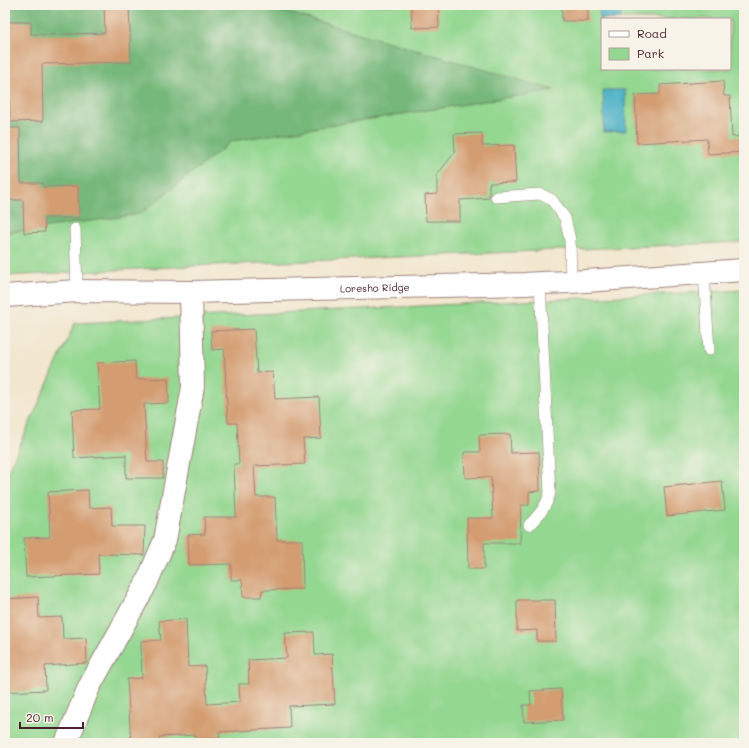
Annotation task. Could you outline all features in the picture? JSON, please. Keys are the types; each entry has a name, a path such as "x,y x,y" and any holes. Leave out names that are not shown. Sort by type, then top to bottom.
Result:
{"main road":[{"name":"Loresho Ridge","path":"5,296 77,290 191,292 517,284 571,282 744,270"},
{"path":"66,743 89,687 146,584 165,540 193,387 191,292"}],"lane":[{"path":"496,197 540,194 552,200 565,218 567,225 570,240 571,282"},
{"path":"75,229 77,290"},
{"path":"704,273 709,350"},
{"path":"530,525 541,512 550,493 540,283"}],"green space":[{"path":"5,5 744,5 744,242 192,266 5,276"},
{"path":"5,5 262,5 554,90 232,141 140,214 5,233"},
{"path":"744,290 744,743 5,743 5,478 75,323"}],"water":[{"path":"599,5 620,5 621,18 601,18 601,33"},
{"path":"603,90 625,90 626,131 604,132"}],"building":[{"path":"104,5 129,5 131,62 42,64 43,121 10,122 8,54 5,54 5,22 31,22 31,34 105,33"},
{"path":"411,5 438,5 439,27 412,28"},
{"path":"562,5 588,5 588,21 562,21"},
{"path":"723,81 724,96 730,96 732,137 744,136 744,152 708,154 707,139 637,143 635,95 660,94 660,85"},
{"path":"5,128 20,128 21,183 43,183 43,187 78,186 79,218 44,218 45,232 24,233 23,200 5,200"},
{"path":"482,133 482,146 514,145 516,182 489,183 489,198 460,200 460,221 426,221 425,195 437,194 437,175 455,152 454,134"},
{"path":"254,329 257,373 273,372 275,399 319,397 321,438 303,439 305,464 254,466 256,497 275,497 277,540 302,540 303,589 262,590 261,597 243,597 242,580 231,580 231,564 189,565 188,535 205,534 204,517 236,517 234,464 239,464 237,423 228,423 224,349 212,350 211,331"},
{"path":"135,361 136,379 168,378 169,403 144,404 147,462 163,462 163,478 126,478 126,455 74,458 72,410 100,409 97,363"},
{"path":"510,434 511,453 539,452 540,491 529,492 529,505 521,505 520,543 484,543 484,569 468,569 467,518 493,518 491,477 465,478 464,452 480,452 479,435"},
{"path":"722,481 725,510 667,516 664,487"},
{"path":"88,490 89,508 111,507 112,526 145,526 144,555 98,554 99,574 26,577 24,538 50,537 48,492"},
{"path":"38,597 39,618 62,617 63,639 86,638 87,663 45,666 46,690 5,692 5,599"},
{"path":"517,600 555,600 556,641 537,641 537,630 517,631"},
{"path":"186,619 188,667 205,666 207,704 240,702 239,684 249,684 248,660 287,658 285,633 314,632 315,655 332,654 335,704 289,706 290,728 219,732 220,738 196,739 196,735 159,737 160,742 131,743 127,679 142,678 141,641 161,640 159,621"},
{"path":"561,689 563,720 524,722 523,705 531,705 530,691"}]}
